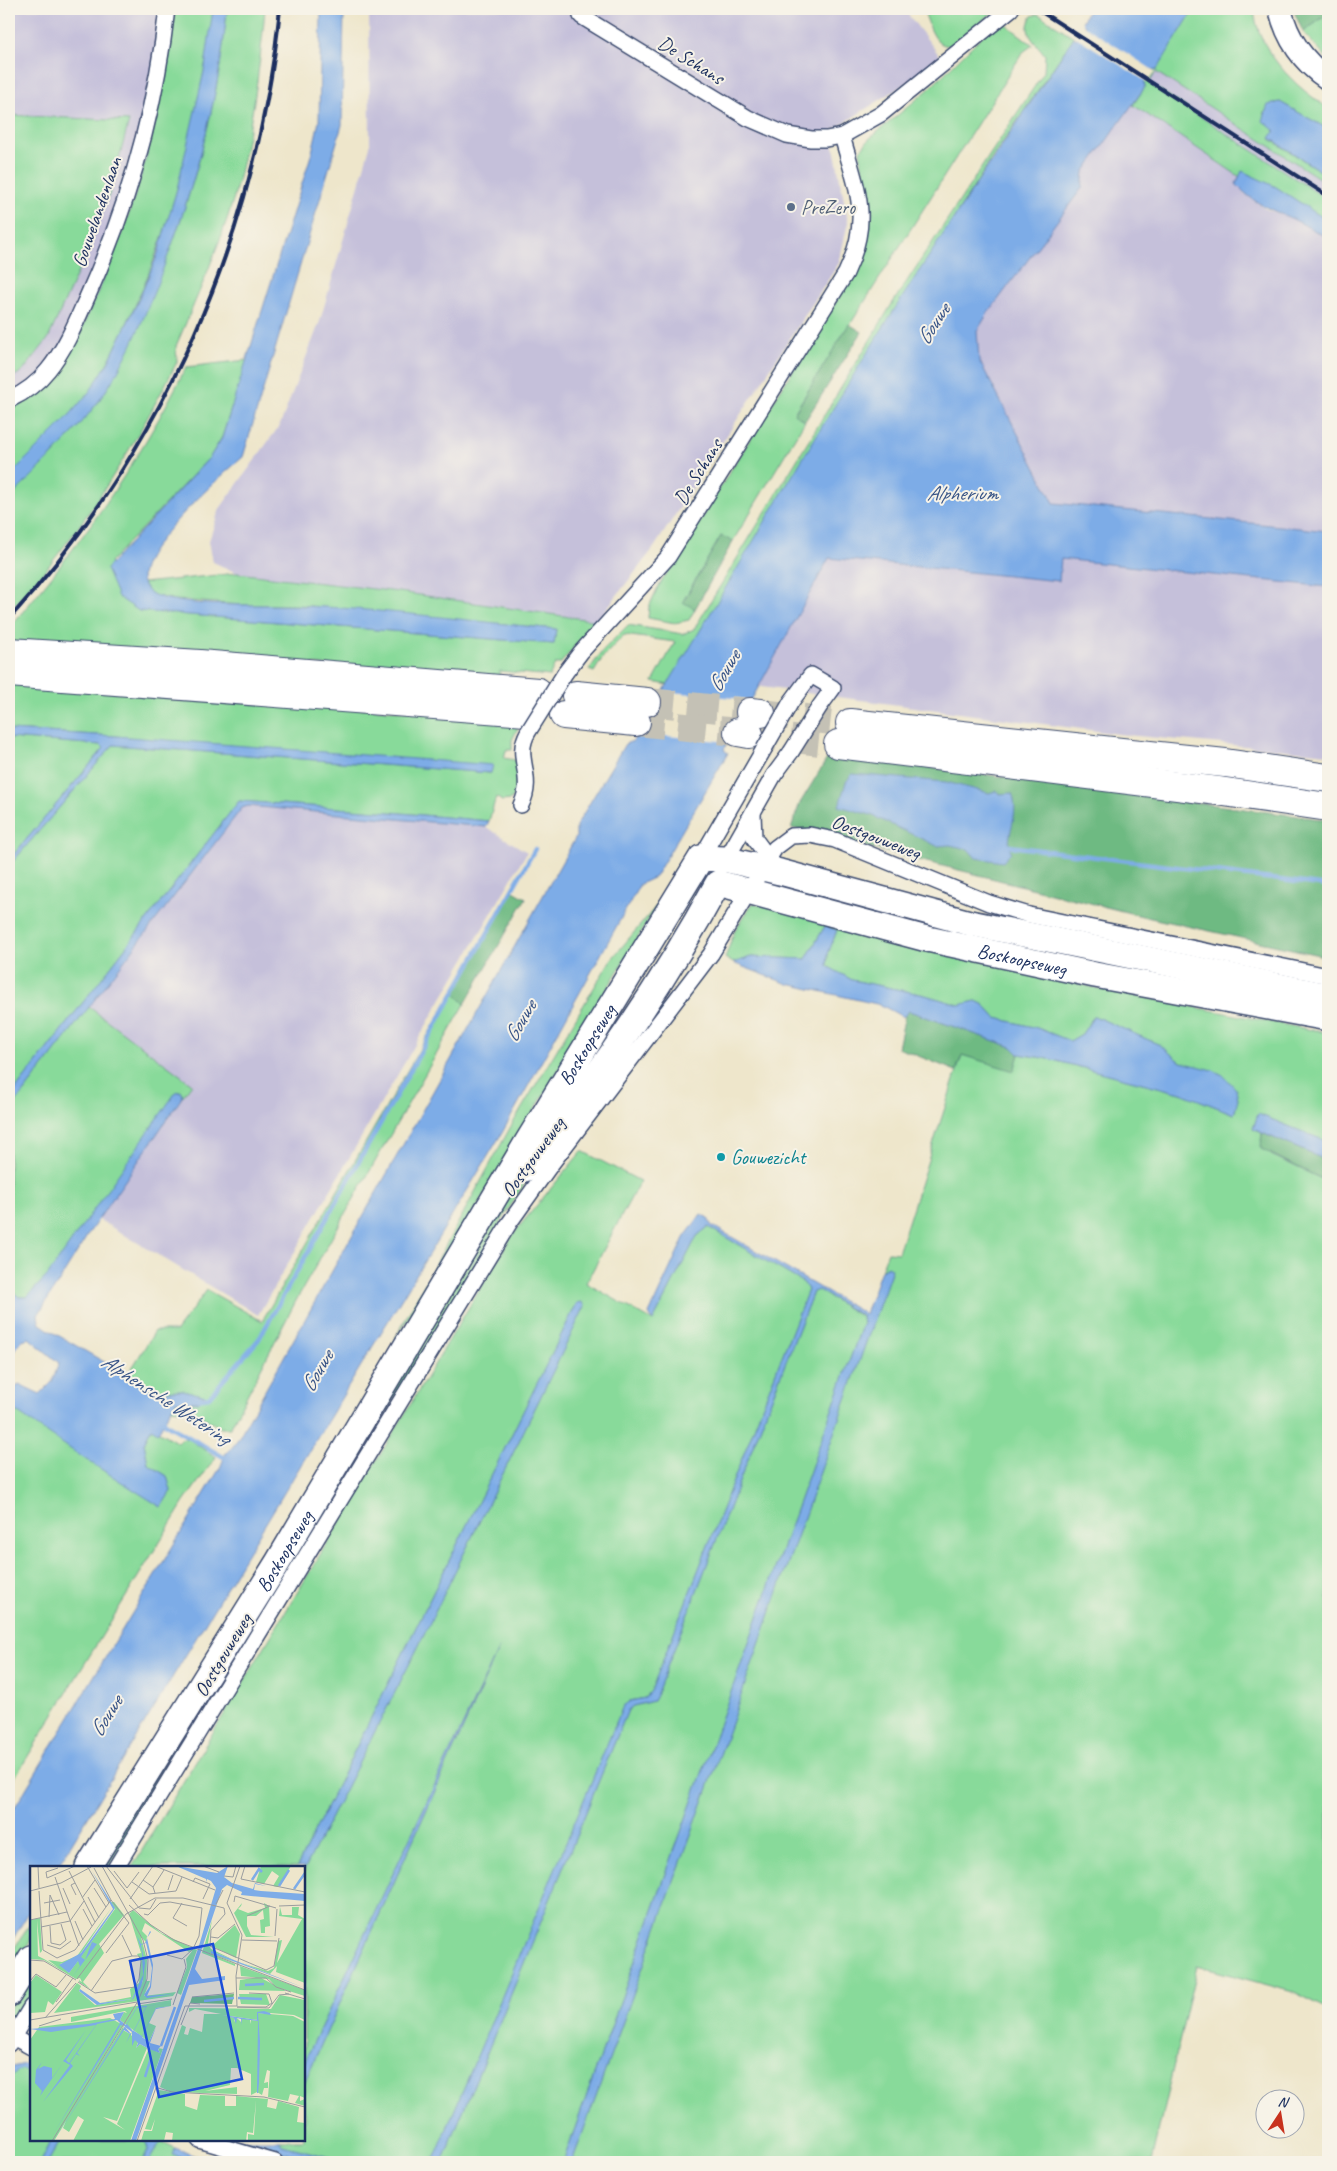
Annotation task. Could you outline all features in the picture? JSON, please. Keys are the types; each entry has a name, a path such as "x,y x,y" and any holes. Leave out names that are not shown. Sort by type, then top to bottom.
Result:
{"highway":[{"path":"9,652 200,664 531,712"},
{"path":"9,673 531,712"},
{"path":"568,694 641,712"},
{"path":"1328,778 1224,763 844,733 1328,807"}],"main road":[{"path":"1280,9 1293,44 1313,69 1328,79"},
{"name":"Boskoopseweg","path":"89,1866 278,1562 533,1132 712,859 770,866 970,923 1328,996"},
{"name":"Boskoopseweg","path":"475,1231 566,1118 658,985 718,883 748,893 923,938 1095,975 1328,1018"},
{"path":"705,908 733,895 748,893"},
{"path":"9,1994 30,1960"}],"street":[{"name":"Gouwelandenlaan","path":"9,400 26,391 48,370 68,336 97,275 121,212 145,133 167,9"},
{"name":"De Schans","path":"581,16 748,118 787,134 811,139 842,136 881,114 1011,9"},
{"name":"De Schans","path":"521,805 527,793 528,782 522,751 531,712 568,694 581,652 668,557 846,273 855,253 862,215 859,196 842,136"},
{"name":"Boskoopseweg","path":"712,859 753,814 774,775 833,688 811,675 791,702 752,728 712,859 718,883"},
{"path":"753,814 754,838 770,866"},
{"name":"Oostgouweweg","path":"117,1866 510,1222 552,1163 712,954 748,893 770,866 775,848 791,836 810,835 835,840 989,903 1029,914 1328,976"},
{"path":"712,859 718,883"},
{"path":"30,2009 11,2040 30,2047"},
{"path":"202,2141 275,2162"}],"shaded area":[{"path":"9,9 179,9 160,103 142,172 105,278 76,340 55,375 31,398 9,410"},
{"path":"369,9 904,9 943,60 831,131 848,222 839,263 653,549 597,621 399,592 237,573 213,562 209,541 219,510 280,425 320,321 370,146"},
{"path":"1156,72 1328,184 1328,200 1148,83"},
{"name":"Alpherium","path":"1128,101 1240,177 1236,184 1245,194 1266,209 1294,219 1328,238 1328,754 1127,735 746,685 820,556"},
{"path":"248,806 486,827 527,852 258,1315 98,1219 192,1084 89,1007 242,808"}],"green space":[{"path":"175,9 213,9 213,19 199,98 181,175 157,251 143,289 110,359 95,383 81,403 61,425 9,476 9,410 27,400 44,387 66,360 108,268 135,196 146,159 163,85"},
{"path":"227,9 265,9 257,80 250,127 234,197 215,254 176,346 177,362 160,395 102,493 58,554 9,611 9,499 91,412 120,367 130,345 174,238 198,163 216,87"},
{"path":"923,9 997,9 953,45 947,45 941,43 933,34"},
{"path":"1194,9 1254,9 1262,39 1270,53 1291,78 1328,108 1328,134 1326,128 1280,102 1272,103 1264,113 1275,131 1270,139 1328,176 1328,184 1156,72 1149,83 1328,200 1328,221 1276,187 1243,172 1240,177 1133,105 1145,87 1144,83 1153,69 1156,70"},
{"path":"1293,9 1328,9 1328,14 1303,32"},
{"path":"1038,14 1074,37 992,158 860,365 668,685 653,682 675,642 624,635 603,657 594,672 589,670 603,650 628,625 683,634 694,629 892,304 1044,72 1045,55 1031,37 1028,27 1032,16"},
{"path":"1328,14 1328,60 1303,32"},
{"path":"999,19 1033,45 1023,52 794,413 805,421 733,541 721,536 683,601 695,609 689,620 675,623 648,618 649,607 657,589 855,269 865,242 869,224 869,205 860,151 869,139 929,89"},
{"path":"9,115 129,121 111,190 85,256 48,339 23,371 9,379"},
{"path":"849,324 862,332 805,421 794,414"},
{"path":"247,360 222,437 210,457 110,562 139,611 554,644 556,629 299,605 243,605 176,600 156,596 148,591 143,583 237,573 399,592 597,621 560,664 555,664 550,676 500,671 499,678 9,642 9,635 12,631 9,628 83,536 128,471 186,367"},
{"path":"721,536 733,541 695,609 683,602"},
{"path":"9,682 498,718 498,724 519,726 512,740 512,750 506,750 504,758 515,760 520,770 520,780 511,800 502,801 496,797 489,821 239,801 9,1098 9,866 113,745 491,773 115,736 9,730"},
{"path":"9,738 101,745 104,748 9,860"},
{"path":"830,754 1328,820 1328,957 1146,917 791,828 800,803"},
{"path":"512,890 526,898 465,1004 453,992"},
{"path":"753,903 1096,988 1328,1033 1328,1142 1258,1114 1253,1129 1262,1133 1261,1141 1271,1155 1328,1182 1328,2009 1294,1992 1197,1966 1151,2162 572,2162 722,1749 892,1269 888,1266 881,1270 888,1252 898,1253 962,1055 1014,1070 1019,1054 1049,1059 1181,1093 1234,1114 1238,1099 1191,1065 1181,1062 1160,1045 1094,1016 1082,1034 1070,1041 1037,1028 996,1018 984,1005 976,1001 959,1005 925,995 852,980 827,966 828,954 837,930 825,926 806,959 751,957 733,963 725,958 735,930"},
{"path":"658,904 420,1302 395,1338 510,1128 610,961"},
{"path":"453,992 465,1004 298,1297 230,1428 221,1428 193,1411 171,1409 176,1401 197,1402 205,1396 183,1390 159,1391 127,1376 155,1331 176,1331 207,1290 262,1321"},
{"path":"89,1007 192,1084 183,1096 181,1091 48,1275 27,1297 19,1297 9,1288 9,1111"},
{"path":"909,1011 1012,1047 1019,1054 1014,1071 962,1055 956,1071 898,1048 905,1015"},
{"path":"1262,1133 1328,1161 1328,1182 1261,1149"},
{"path":"582,1151 640,1181 586,1283 653,1321 697,1236 708,1227 804,1283 808,1290 651,1691 645,1698 630,1701 623,1707 433,2162 374,2162 369,2158 359,2162 348,2162 282,2145 280,2141 305,2141 305,2081 482,1686 305,2061 305,1868 417,1649 585,1306 582,1303 577,1303 297,1866 133,1866 513,1234"},
{"path":"532,1171 110,1866 96,1866 511,1194"},
{"path":"818,1290 862,1317 863,1323 563,2162 442,2162 628,1710 633,1706 653,1701 657,1693 813,1292"},
{"path":"9,1403 11,1408 161,1506 171,1491 167,1476 148,1464 144,1443 151,1427 178,1443 181,1439 187,1438 216,1457 184,1502 9,1787"},
{"path":"30,1924 30,1942 9,1978 9,1956"},
{"path":"30,1974 30,1995 9,2031 9,2009"},
{"path":"22,2069 30,2073 30,2141 50,2141 40,2162 9,2162 9,2079"},
{"path":"59,2141 144,2141 148,2150 142,2162 48,2162"},
{"path":"161,2141 175,2148 173,2155 193,2162 148,2162"},
{"path":"216,2141 239,2141 319,2162 295,2162"}],"water":[{"path":"213,9 227,9 223,45 210,115 202,150 181,219 144,316 125,358 110,385 91,412 45,463 9,499 9,476 67,418 90,391 108,363 139,299 157,256 177,189 205,67"},
{"path":"321,9 344,9 342,125 243,457 199,498 164,535 143,570 143,583 150,593 167,599 192,603 332,607 556,629 554,644 139,611 118,597 106,569 210,457 222,438 312,152 319,121"},
{"name":"Gouwe","path":"1089,9 1194,9 1156,71 1153,69 1144,83 1145,87 1084,172 1082,188 988,313 977,331 979,360 1054,503 1328,531 1328,587 1061,559 1059,581 829,558 753,697 733,726 724,750 728,753 655,877 640,884 502,1133 69,1848 58,1866 30,1866 30,1911 9,1945 9,1817 220,1468 226,1453 235,1444 576,837 576,826 625,744 633,741 885,324 1074,37 1076,39 1085,25 1082,22"},
{"path":"1280,102 1326,128 1328,134 1328,176 1270,138 1275,131 1263,121 1268,105"},
{"path":"1242,171 1276,187 1328,221 1328,238 1249,196 1236,184"},
{"path":"9,730 115,736 493,765 491,773 113,745 9,866 9,860 104,748 101,745 9,738"},
{"path":"852,774 946,782 989,793 996,791 1000,794 1012,793 1015,810 1009,839 1011,852 1003,862 976,858 968,849 950,845 937,846 871,815 839,806 846,782"},
{"path":"239,801 489,821 486,827 248,806 242,808 9,1111 9,1098"},
{"path":"825,926 837,930 828,954 827,966 852,980 925,995 959,1005 976,1001 984,1005 996,1018 1037,1028 1070,1041 1082,1034 1094,1016 1160,1045 1181,1062 1213,1070 1223,1075 1236,1089 1238,1099 1234,1114 1181,1093 1049,1059 1019,1054 1012,1047 909,1011 903,1017 881,1005 788,984 733,963 751,957 806,959"},
{"path":"181,1091 183,1096 89,1233 38,1315 39,1323 49,1330 149,1388 159,1391 183,1390 206,1396 197,1402 176,1401 158,1432 151,1428 144,1443 148,1464 167,1476 171,1491 161,1507 85,1459 11,1408 9,1395 19,1384 40,1394 52,1382 59,1363 29,1338 22,1340 9,1359 9,1288 19,1297 27,1297 48,1275 176,1092"},
{"path":"1258,1114 1328,1142 1328,1161 1253,1129"},
{"path":"701,1214 708,1218 711,1225 865,1314 881,1270 888,1266 892,1269 722,1749 572,2162 563,2162 863,1323 862,1316 818,1290 813,1292 657,1693 653,1701 633,1706 628,1710 442,2162 433,2162 623,1706 630,1701 645,1698 651,1691 808,1290 804,1283 708,1227 697,1236 653,1321 649,1314 684,1238"},
{"path":"582,1302 585,1306 417,1649 305,1868 305,1866 297,1866 577,1303"},
{"path":"499,1648 305,2081 305,2061"},
{"path":"25,2064 30,2066 30,2073 22,2069 9,2079 9,2071 12,2067"},
{"path":"50,2141 59,2141 48,2162 40,2162"},
{"path":"144,2141 161,2141 148,2162 142,2162 148,2150"},
{"path":"239,2141 280,2141 282,2145 348,2162 319,2162"},
{"path":"175,2148 212,2162 193,2162 172,2155"}],"pier":[{"path":"1080,23 1156,72 1147,82 1073,35 1082,25"},
{"path":"661,691 754,700 729,742 635,733"}],"waterway":[{"path":"1009,846 1328,886"},
{"path":"197,1399 209,1397 259,1339 535,849"},
{"name":"Alphensche Wetering","path":"161,1416 166,1424 227,1459"},
{"path":"9,1560 12,1555"}],"tunnel":[{"path":"647,702 750,712"},
{"path":"761,713 850,723"},
{"path":"636,722 738,732"},
{"path":"749,734 838,744"}],"railway":[{"path":"9,619 64,553 113,484 156,411 194,336 225,257 250,177 268,94 280,9"},
{"path":"1037,9 1328,196"}],"place":[{"name":"PreZero","path":"791,207"},
{"name":"Gouwezicht","path":"721,1157"}]}
